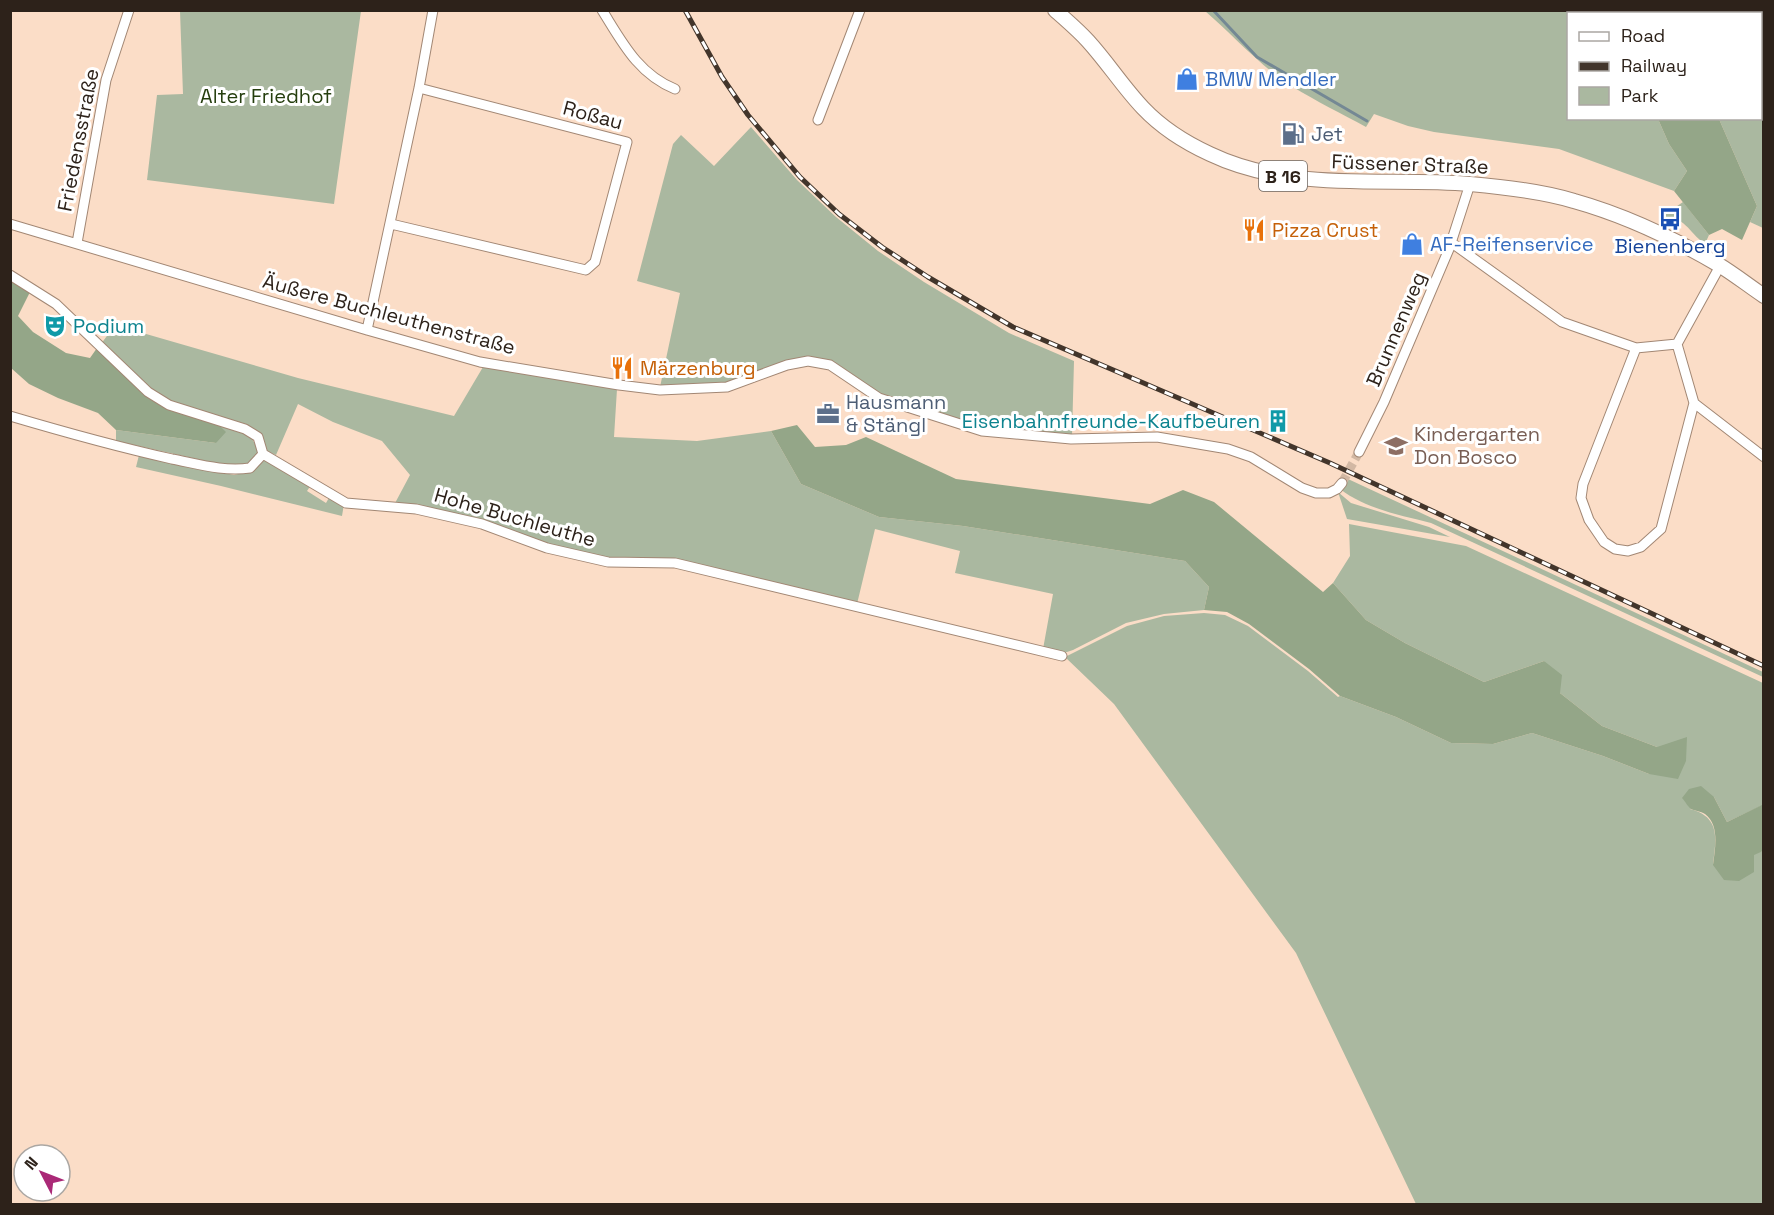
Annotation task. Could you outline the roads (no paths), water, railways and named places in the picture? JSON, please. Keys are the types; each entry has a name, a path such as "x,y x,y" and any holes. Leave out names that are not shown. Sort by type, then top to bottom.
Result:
{"main road":[{"name":"Füssener Straße","path":"1055,10 1087,39 1145,110 1190,145 1213,156 1254,170 1296,178 1470,184 1521,190 1572,200 1645,227 1720,266 1764,296"}],"street":[{"name":"Friedensstraße","path":"77,243 106,80 129,10"},
{"path":"367,330 419,88 433,10"},
{"path":"602,10 634,60 661,83 675,89"},
{"path":"818,120 860,10"},
{"name":"Roßau","path":"390,224 586,270 595,262 627,142 419,88"},
{"name":"Brunnenweg","path":"1359,452 1384,402 1452,243 1470,184"},
{"name":"Äußere Buchleuthenstraße","path":"10,224 480,362 619,386 660,390 727,387 787,365 808,361 830,364 879,398 982,431 1071,439 1157,437 1228,448 1251,457 1302,488 1316,493 1329,493 1342,483"},
{"path":"1452,243 1562,322 1636,348 1677,344"},
{"path":"1636,348 1583,484 1581,498 1589,520 1604,542 1615,549 1628,551 1641,547 1660,530 1694,403 1677,344 1720,266"},
{"path":"10,275 56,304 148,392 169,405 245,429 258,437 263,454 250,468 237,470 215,468 114,446 10,416"},
{"path":"1694,403 1764,457"},
{"name":"Hohe Buchleuthe","path":"263,454 346,503 416,509 482,524 547,548 608,562 675,563 1062,656"}],"waterway":[{"path":"1213,10 1257,57 1367,121"}],"tunnel":[{"path":"1342,483 1359,452"}],"railway":[{"path":"685,10 722,77 748,115 800,177 839,214 882,247 928,277 1013,327 1330,463 1764,666"}],"place":[{"name":"BMW Mendler","path":"1187,79"},
{"name":"Jet","path":"1293,134"},
{"name":"Bienenberg","path":"1670,219"},
{"name":"Pizza Crust","path":"1254,230"},
{"name":"AF-Reifenservice","path":"1412,244"},
{"name":"Podium","path":"55,326"},
{"name":"Märzenburg","path":"622,368"},
{"name":"Hausmann & Stängl","path":"828,414"},
{"name":"Eisenbahnfreunde-Kaufbeuren","path":"1278,421"},
{"name":"Kindergarten Don Bosco","path":"1396,446"}],"park label":[{"name":"Alter Friedhof","path":"266,96"}]}
